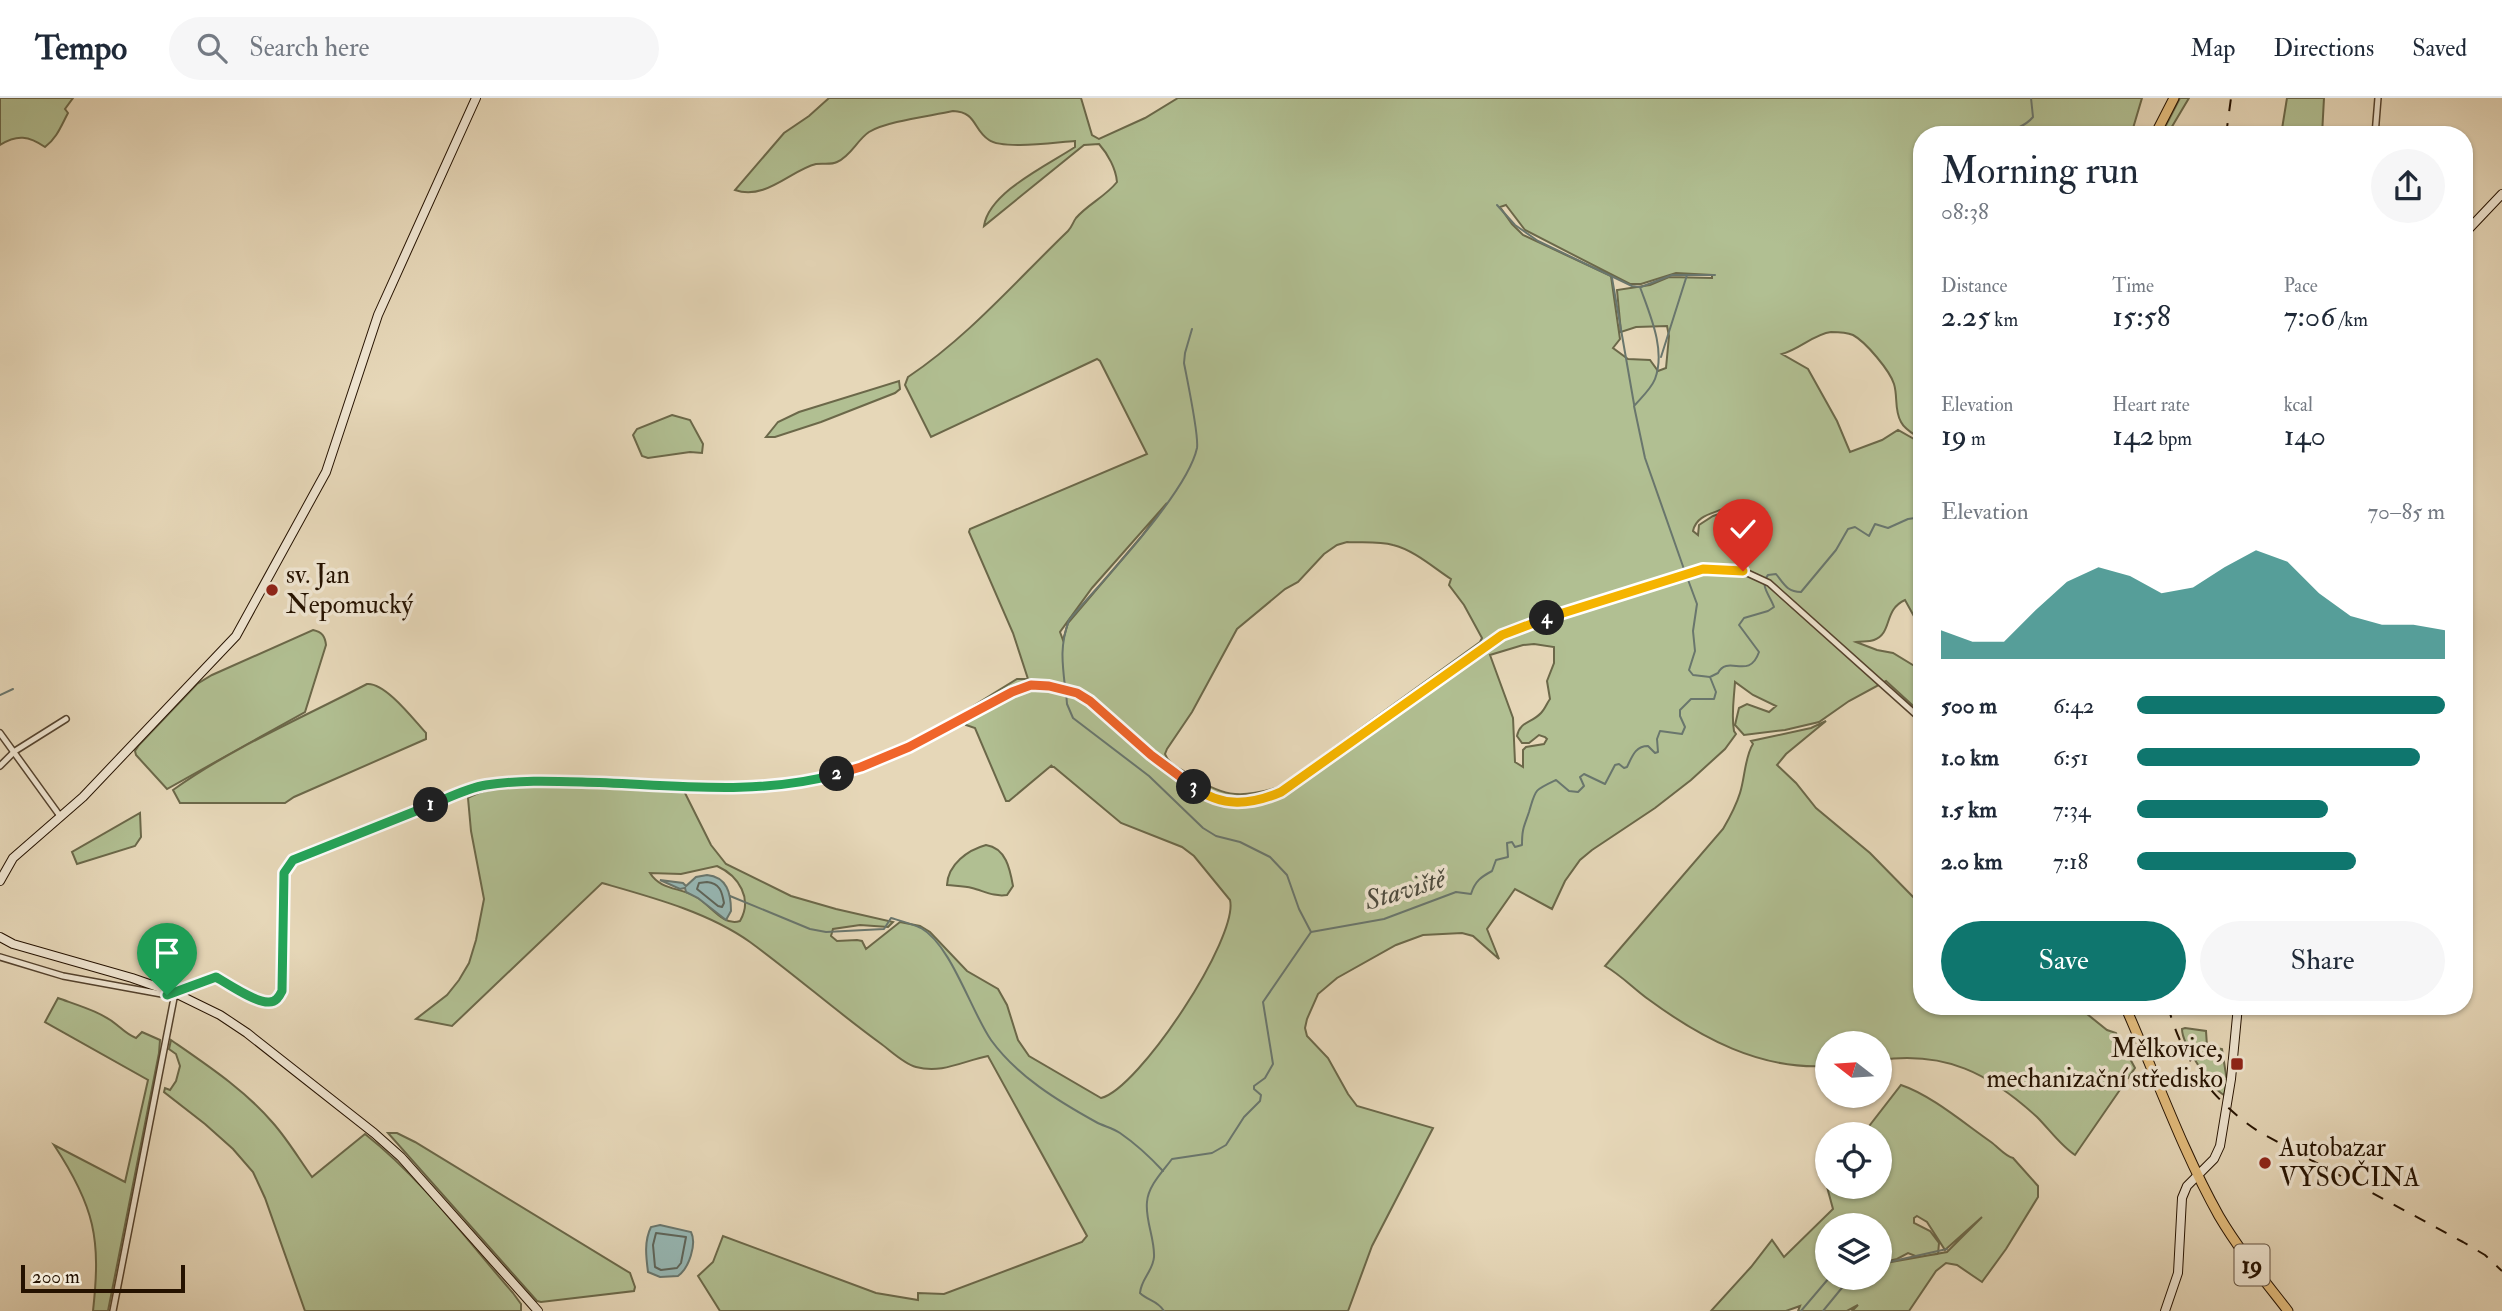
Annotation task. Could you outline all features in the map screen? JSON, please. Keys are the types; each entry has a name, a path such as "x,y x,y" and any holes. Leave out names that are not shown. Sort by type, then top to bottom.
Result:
{"main road":[{"path":"2160,126 2174,98"},
{"name":"19","path":"2129,1015 2198,1175 2220,1217 2252,1265 2288,1311"}],"street":[{"path":"0,881 13,858 83,797 236,636 326,472 373,327 475,98"},
{"path":"2376,126 2378,98"},
{"path":"2473,225 2502,194"},
{"path":"0,957 64,976 167,995 216,977 259,1000 270,1002 278,999 282,991 284,873 293,860 483,786 548,781 763,788 813,781 861,767 909,747 1012,692 1031,685 1077,693 1090,701 1151,755 1199,791 1218,799 1240,803 1259,801 1281,792 1502,635 1525,625 1703,569 1743,571 1769,583 1913,712"},
{"path":"0,766 15,751 66,719"},
{"path":"0,733 61,816"},
{"path":"0,937 13,944 175,993 238,1027 401,1157 538,1311"},
{"path":"113,1311 175,993"},
{"path":"2165,1311 2178,1273 2182,1198 2187,1186 2214,1159 2220,1146 2231,1079 2237,1015"}],"green space":[{"path":"0,98 73,98 65,109 68,113 58,132 45,147 34,140 23,138 12,139 0,145"},
{"path":"829,98 1081,98 1092,135 1099,139 1145,118 1178,98 2142,98 2134,126 1913,126 1913,434 1901,422 1894,384 1888,372 1871,350 1853,335 1825,333 1782,354 1808,369 1837,421 1850,452 1882,440 1898,430 1913,438 1913,614 1905,600 1894,609 1880,637 1872,641 1856,642 1893,653 1913,665 1913,706 1886,681 1849,701 1819,722 1744,735 1735,725 1739,708 1747,704 1769,712 1776,706 1753,695 1735,682 1733,719 1736,734 1725,749 1655,808 1580,860 1565,881 1552,909 1515,889 1487,929 1499,959 1473,936 1462,933 1423,935 1396,945 1337,978 1318,994 1307,1019 1307,1036 1328,1058 1357,1106 1433,1128 1372,1246 1348,1311 720,1311 698,1276 713,1262 723,1236 876,1293 918,1300 918,1293 944,1294 1082,1242 1087,1236 988,1056 944,1068 926,1069 911,1065 734,931 659,900 602,883 452,1026 416,1019 447,995 459,980 469,963 476,940 484,899 471,831 468,798 486,791 511,787 572,785 684,791 711,845 726,864 791,896 893,922 888,927 860,925 833,929 831,936 837,941 862,941 866,949 900,922 920,926 930,932 967,971 998,989 1007,1005 1018,1040 1029,1056 1101,1098 1118,1088 1161,1041 1203,977 1219,945 1229,919 1230,900 1194,856 1182,847 1121,823 1051,767 1052,765 1006,801 975,728 966,725 965,711 1017,679 1028,679 1013,633 970,529 1147,454 1100,361 1097,359 931,437 905,385 908,377 951,344 991,308 1068,231 1081,213 1117,182 1111,162 1099,144 1084,145 984,226 988,214 1008,191 1075,147 1075,141 1018,145 996,143 984,136 967,115 953,111 877,128 865,135 837,162 807,167 757,191 735,190 784,133","holes":["1506,205 1525,230 1630,284 1641,284 1676,273 1712,275 1712,278 1669,277 1650,285 1617,290 1621,332 1636,327 1667,326 1669,336 1666,368 1658,371 1650,360 1628,359 1613,348 1620,339 1611,276 1523,235 1500,207","1167,503 1068,623 1063,640 1060,632 1092,588","1732,504 1735,509 1713,516 1699,525 1698,535 1693,531 1699,520","1347,542 1401,547 1451,579 1449,585 1464,605 1482,638 1480,642 1279,787 1252,794 1220,791 1168,760 1165,754 1167,749 1192,712 1237,629 1285,589 1298,582 1324,554","1523,645 1554,647 1554,663 1547,681 1550,699 1538,716 1521,727 1517,736 1522,743 1529,743 1539,735 1547,739 1544,744 1523,750 1523,767 1515,762 1513,718 1490,655","717,866 725,870 742,889 745,905 740,921 723,918 698,898 660,883 650,873 681,874"]},
{"path":"2180,98 2189,98 2172,126 2166,126"},
{"path":"2287,98 2324,98 2322,126 2282,126"},
{"path":"899,381 900,389 895,393 821,422 775,437 766,437 778,422 799,412"},
{"path":"672,415 690,420 703,444 702,453 690,452 648,458 642,456 633,435 637,429"},
{"path":"313,630 322,635 326,645 305,712 167,789 136,755 135,751 139,745 197,684"},
{"path":"367,684 382,689 399,703 426,733 426,739 285,803 180,803 173,790 196,774"},
{"path":"1826,721 1786,754 1777,765 1816,808 1870,853 1913,897 1913,1015 2088,1015 2107,1030 2116,1033 2135,1068 2075,1155 2037,1117 1983,1077 1946,1062 1892,1059 1892,1031 1815,1031 1815,1066 1778,1063 1732,1049 1710,1038 1668,1013 1605,966 1723,829 1740,793 1748,754 1753,744 1751,741 1811,728"},
{"path":"140,813 141,837 135,846 77,864 72,852"},
{"path":"986,845 998,850 1006,860 1013,886 1007,895 947,885 955,864 972,850"},
{"path":"58,998 104,1016 136,1038 142,1032 160,1040 108,1311 93,1311 96,1263 92,1224 79,1187 54,1145 125,1182 148,1080 45,1022"},
{"path":"2182,1029 2206,1031 2207,1046 2222,1049 2227,1081 2224,1095 2212,1084 2192,1055 2183,1036"},
{"path":"171,1040 225,1078 262,1111 284,1136 312,1177 365,1134 386,1151 442,1210 513,1293 521,1304 521,1311 305,1311 265,1198 253,1172 233,1149 164,1092 165,1088 170,1090 176,1081 180,1066 176,1054 169,1049"},
{"path":"1901,1085 1936,1103 2013,1158 2038,1186 2038,1197 1982,1282 1957,1265 1946,1263 1936,1271 1909,1311 1852,1311 1858,1305 1847,1311 1798,1311 1800,1306 1786,1311 1711,1311 1772,1240 1784,1257 1815,1227 1815,1290 1892,1290 1892,1262 1925,1256 1918,1257 1908,1253 1892,1260 1892,1213 1829,1213 1833,1209 1830,1199 1892,1199 1892,1122 1872,1122 1883,1108 1892,1108 1892,1097","holes":["1917,1216 1927,1222 1945,1250 1982,1217 1947,1252 1938,1254 1939,1243 1930,1231 1914,1223"]},
{"path":"388,1133 397,1133 415,1142 630,1273 634,1291 537,1301"}],"water":[{"path":"707,875 719,879 726,887 731,911 726,920 686,892 685,888 680,889 660,880 683,883 686,886 696,877"},
{"path":"660,1225 691,1232 693,1237 691,1255 678,1276 660,1277 648,1272 647,1238 651,1227"}],"waterway":[{"name":"Staviště","path":"2020,126 2033,117 2031,98"},
{"path":"1497,205 1515,225 1538,241 1632,286 1640,287 1652,321 1659,356 1655,379 1634,406 1645,458 1685,572"},
{"path":"1641,287 1672,275 1715,275"},
{"path":"1661,357 1687,275"},
{"path":"1612,278 1634,404"},
{"path":"1065,687 1062,653 1069,620 1161,513 1190,467 1197,448 1195,420 1184,363 1192,329"},
{"name":"Staviště","path":"1164,1311 1140,1293 1154,1257 1147,1209 1150,1190 1172,1159 1212,1153 1226,1145 1244,1117 1260,1101 1261,1095 1254,1086 1265,1078 1273,1064 1263,1002 1311,932 1384,919 1456,892 1471,894 1479,880 1492,871 1496,860 1508,857 1507,843 1512,842 1515,847 1522,845 1525,825 1539,789 1556,780 1569,791 1578,792 1584,786 1580,777 1584,774 1605,784 1615,765 1627,767 1634,753 1640,748 1648,746 1655,753 1658,752 1657,739 1660,731 1682,734 1685,727 1680,710 1691,699 1714,699 1716,692 1710,677 1727,666 1750,665 1755,660 1759,652 1739,625 1744,618 1774,607 1765,587 1768,575 1776,574 1789,589 1801,592 1836,550 1848,529 1855,527 1869,536 1875,524 1888,528 1913,518"},
{"path":"1687,577 1697,604 1693,631 1695,651 1689,670 1693,675 1710,677"},
{"path":"0,695 13,689"},
{"path":"1066,692 1067,704 1073,718 1149,776 1203,828 1216,836 1240,842 1270,857 1287,875 1299,909 1311,932"},
{"path":"730,896 810,929 826,932 884,929 891,918 921,928 932,937 951,963 983,1028 1001,1053 1053,1096 1120,1133 1163,1171"},
{"path":"1892,1261 1947,1249"},
{"path":"1801,1311 1819,1290"},
{"path":"1823,1311 1840,1290"}],"railway":[{"path":"2227,126 2231,98"},
{"path":"2171,1015 2182,1044 2202,1079 2244,1121 2261,1133 2463,1242 2485,1255 2502,1271"}],"place":[{"name":"sv. Jan Nepomucký","path":"272,590"},
{"name":"Mělkovice, mechanizační středisko","path":"2237,1064"},
{"name":"Autobazar VYSOČINA","path":"2265,1163"}],"route":[{"path":"167,995 216,977 259,1000 270,1002 278,999 282,991 284,873 293,860 483,786 507,782 548,781 763,788 813,781 861,767 909,747 1012,692 1031,685 1063,688 1090,701 1151,755 1199,791 1218,799 1240,803 1259,801 1281,792 1502,635 1525,625 1703,569 1743,571"}]}
